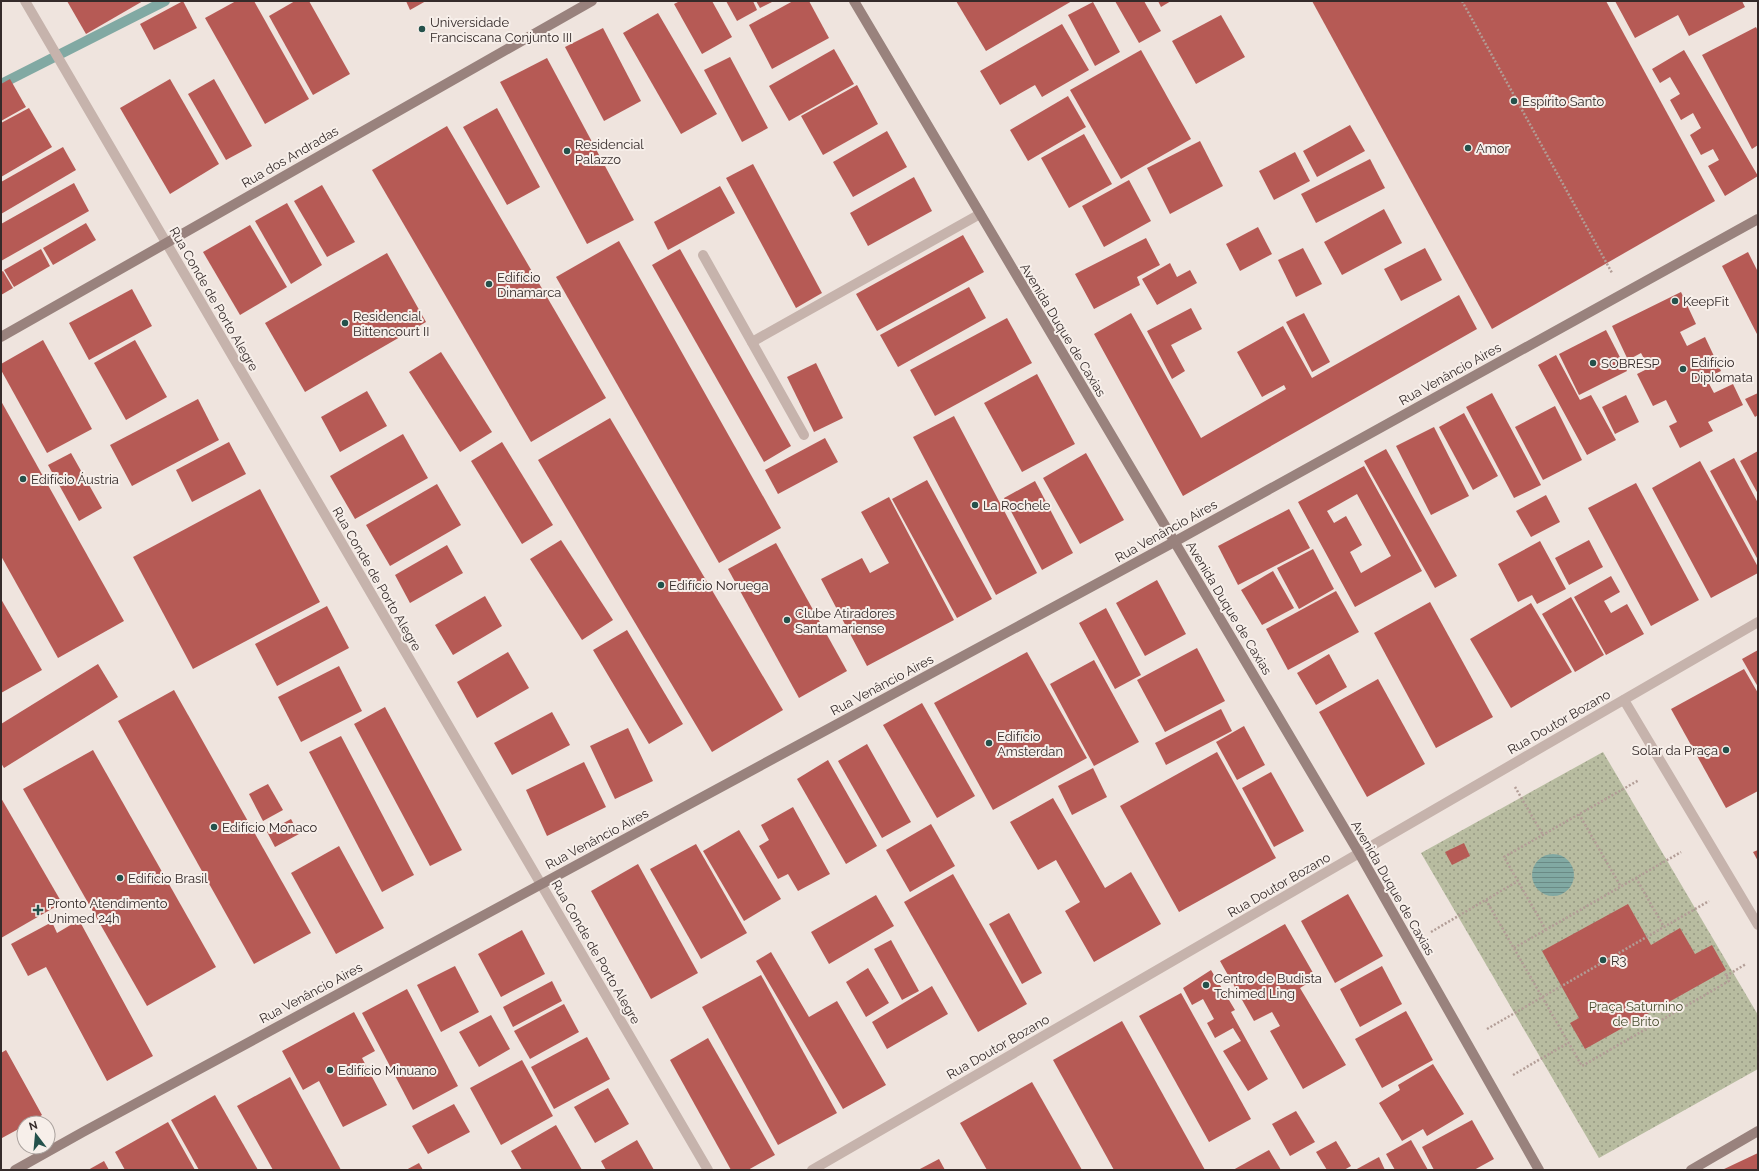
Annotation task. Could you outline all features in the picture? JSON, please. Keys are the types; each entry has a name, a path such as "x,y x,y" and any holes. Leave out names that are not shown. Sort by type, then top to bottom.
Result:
{"street":[{"name":"Rua Conde de Porto Alegre","path":"25,1 708,1170"},
{"name":"Rua dos Andradas","path":"1,337 592,1"},
{"name":"Avenida Duque de Caxias","path":"854,1 1359,853 1539,1170"},
{"path":"752,342 980,214"},
{"name":"Rua Venâncio Aires","path":"15,1170 1174,542 1758,219"},
{"path":"703,255 804,435"},
{"name":"Rua Doutor Bozano","path":"812,1170 1758,622"},
{"path":"1624,700 1758,925"},
{"path":"1691,1170 1758,1131"}],"path":[{"path":"1462,1 1623,293"},
{"path":"1546,930 1504,857 1639,780"},
{"path":"1513,784 1543,835"},
{"path":"1579,814 1621,887"},
{"path":"1514,948 1681,852"},
{"path":"1636,878 1664,927"},
{"path":"1430,932 1518,881"},
{"path":"1486,900 1582,1066 1729,982 1724,971"},
{"path":"1487,1029 1709,901"},
{"path":"1726,976 1746,964"},
{"path":"1513,1075 1568,1043"}],"green space":[{"name":"Praça Saturnino de Brito","path":"1603,752 1758,1015 1758,1069 1599,1158 1421,853"}],"water":[{"path":"1553,854 1568,860 1574,875 1568,890 1553,896 1538,890 1532,875 1538,860"}],"building":[{"path":"67,1 143,1 86,34"},
{"path":"183,1 197,28 154,50 140,24"},
{"path":"236,1 254,1 309,99 265,124 205,18"},
{"path":"295,1 309,1 350,74 313,95 269,16"},
{"path":"406,1 426,1 410,10"},
{"path":"680,1 712,1 732,37 702,54 674,4"},
{"path":"726,1 753,1 757,10 737,21"},
{"path":"756,1 774,1 760,8"},
{"path":"793,1 809,1 829,38 772,69 749,25"},
{"path":"956,1 1072,1 986,51"},
{"path":"1115,1 1144,1 1161,31 1139,43"},
{"path":"1158,1 1171,1 1161,7"},
{"name":"Espírito Santo","path":"1312,1 1606,1 1715,201 1492,329"},
{"path":"1615,1 1742,1 1745,7 1689,36 1678,15 1635,38"},
{"path":"1093,2 1120,52 1095,66 1068,15"},
{"path":"658,13 717,114 681,134 623,33"},
{"path":"1221,15 1245,57 1196,84 1172,41"},
{"path":"1062,24 1089,70 1042,97 1035,85 1000,105 980,71"},
{"path":"1756,27 1758,31 1758,145 1752,149 1702,55"},
{"path":"603,28 641,101 604,121 565,47"},
{"path":"834,49 854,84 789,121 769,86"},
{"path":"1141,50 1191,139 1121,179 1070,90"},
{"path":"1684,50 1758,176 1725,196 1708,166 1719,160 1713,149 1701,155 1690,135 1701,128 1693,113 1681,120 1670,100 1680,94 1670,77 1660,83 1652,69"},
{"path":"730,57 768,128 742,142 704,70"},
{"name":"Residencial Palazzo","path":"547,58 634,220 587,244 500,82"},
{"path":"10,79 26,107 1,121 1,84"},
{"path":"170,79 219,164 170,194 120,108"},
{"path":"214,79 252,146 226,160 188,94"},
{"path":"857,85 878,124 823,155 801,116"},
{"path":"1068,96 1086,127 1028,161 1010,130"},
{"path":"29,108 52,147 1,177 1,123"},
{"path":"497,108 540,187 507,205 463,127"},
{"path":"1350,125 1365,151 1317,177 1303,151"},
{"name":"Edifício Dinamarca","path":"447,126 606,398 531,442 372,170"},
{"path":"887,131 907,167 853,197 833,162"},
{"path":"1084,134 1112,184 1069,208 1041,158"},
{"path":"1200,141 1223,186 1170,214 1147,168"},
{"path":"63,147 76,170 1,214 1,182"},
{"path":"1295,152 1310,181 1274,200 1259,171"},
{"path":"1370,159 1385,188 1316,223 1301,194"},
{"path":"753,164 822,293 796,308 726,178"},
{"path":"914,177 932,211 868,246 850,213"},
{"path":"1129,180 1151,221 1104,247 1082,206"},
{"path":"74,183 89,211 1,261 1,224"},
{"path":"322,185 355,242 327,257 294,201"},
{"path":"720,186 735,213 668,250 654,222"},
{"path":"287,203 322,265 291,284 255,221"},
{"path":"1384,209 1402,243 1342,275 1324,242"},
{"path":"86,223 96,240 53,265 43,248"},
{"path":"250,225 287,287 240,315 203,252"},
{"path":"1258,227 1272,254 1240,271 1226,244"},
{"path":"963,235 984,272 877,331 856,294"},
{"path":"1146,238 1160,265 1137,277 1140,285 1094,309 1075,274"},
{"path":"619,241 781,528 719,563 556,277"},
{"path":"1303,248 1322,284 1296,297 1278,260"},
{"path":"1425,248 1442,280 1401,301 1384,269"},
{"path":"41,249 50,266 14,287 4,270"},
{"path":"680,249 791,446 764,462 652,265"},
{"path":"1748,252 1758,272 1758,336 1722,266"},
{"name":"Residencial Bittencourt II","path":"387,253 426,322 305,392 265,323"},
{"path":"1170,263 1177,277 1190,270 1197,283 1157,305 1142,279"},
{"path":"3,271 13,288 1,295 1,272"},
{"path":"969,287 986,318 898,367 880,335"},
{"path":"132,289 152,326 89,360 69,323"},
{"name":"Edifício Diplomata","path":"1681,292 1696,324 1680,332 1687,346 1705,337 1721,371 1706,378 1714,393 1733,384 1743,405 1708,422 1713,431 1680,448 1669,426 1677,422 1666,400 1653,406 1637,374 1649,368 1641,353 1628,360 1612,326"},
{"path":"1459,295 1477,329 1183,496 1094,334 1131,313 1201,438 1286,389 1284,385 1262,397 1237,352 1283,326 1312,378"},
{"path":"1191,308 1202,329 1171,345 1185,371 1172,379 1147,331"},
{"path":"1304,313 1330,362 1312,372 1286,322"},
{"path":"1007,318 1032,363 935,416 910,370"},
{"name":"SOBRESP","path":"1606,330 1627,371 1579,395 1559,354"},
{"path":"43,340 92,429 47,453 1,370 1,364"},
{"path":"135,340 167,397 126,420 94,363"},
{"path":"441,352 492,432 460,452 409,372"},
{"path":"1556,355 1580,400 1591,395 1616,440 1587,455 1538,365"},
{"path":"816,363 843,418 814,432 787,377"},
{"path":"1037,374 1075,444 1022,472 984,403"},
{"path":"367,391 387,426 340,452 321,417"},
{"path":"1492,393 1541,485 1514,498 1466,407"},
{"path":"1758,393 1758,415 1755,417 1745,399"},
{"path":"1626,395 1639,422 1615,434 1602,407"},
{"path":"198,399 219,440 132,486 110,445"},
{"name":"Edifício Áustria","path":"1,401 124,621 58,658 1,556"},
{"path":"1555,406 1582,460 1543,480 1515,427"},
{"path":"1464,413 1498,476 1473,490 1439,427"},
{"name":"La Rochele","path":"954,416 1037,573 996,595 913,437"},
{"name":"Edifício Noruega","path":"610,418 783,710 712,752 538,460"},
{"path":"1434,427 1469,496 1431,515 1396,446"},
{"path":"403,434 428,478 355,519 330,476"},
{"path":"825,438 838,462 778,494 765,470"},
{"path":"229,442 246,474 192,502 176,470"},
{"path":"502,442 553,525 522,544 471,461"},
{"path":"1386,449 1457,576 1435,588 1364,461"},
{"path":"1758,451 1758,494 1740,461"},
{"path":"71,453 102,508 79,521 48,465"},
{"path":"1086,453 1124,520 1080,544 1043,478"},
{"path":"1734,458 1758,503 1758,560 1710,471"},
{"path":"1700,461 1758,567 1758,573 1711,598 1652,488"},
{"path":"1364,466 1422,571 1355,607 1298,502","holes":["1357,494 1391,556 1361,573 1350,552 1362,545 1346,516 1334,523 1327,511"]},
{"path":"927,480 992,599 957,618 892,499"},
{"path":"1035,481 1073,553 1042,570 1004,498"},
{"path":"1636,483 1699,600 1651,626 1588,508"},
{"path":"437,484 461,525 390,566 366,525"},
{"path":"260,489 320,602 193,669 133,557"},
{"path":"1546,495 1560,522 1531,537 1516,511"},
{"path":"889,497 954,620 867,666 821,579 862,558 870,573 889,563 861,512"},
{"path":"1289,509 1310,548 1238,585 1218,546"},
{"path":"561,540 613,620 582,640 530,559"},
{"path":"1589,540 1603,567 1569,585 1555,558"},
{"path":"1540,541 1566,589 1537,604 1532,595 1518,602 1498,564"},
{"name":"Clube Atiradores Santamariense","path":"776,543 847,671 799,698 728,569"},
{"path":"447,545 463,573 410,603 395,575"},
{"path":"1313,549 1334,589 1299,609 1277,568"},
{"path":"1273,571 1294,608 1262,625 1241,590"},
{"path":"1611,576 1620,592 1604,601 1611,613 1627,604 1644,634 1606,655 1574,597"},
{"path":"1157,580 1186,634 1145,656 1116,603"},
{"path":"1336,591 1359,632 1288,670 1266,629"},
{"path":"485,596 502,626 453,655 435,625"},
{"path":"1571,597 1604,655 1575,672 1542,614"},
{"path":"1,599 42,670 1,693"},
{"path":"1430,602 1493,717 1436,748 1374,633"},
{"path":"1531,603 1572,672 1511,708 1470,639"},
{"path":"327,606 349,648 277,686 255,644"},
{"path":"1106,608 1141,675 1115,689 1079,623"},
{"path":"627,630 683,724 649,744 593,650"},
{"path":"1197,648 1225,701 1165,732 1137,680"},
{"path":"1758,650 1758,687 1742,659"},
{"path":"508,652 529,688 477,718 457,682"},
{"path":"1027,652 1087,758 993,810 934,703"},
{"path":"1329,654 1347,687 1316,705 1297,673"},
{"path":"1094,660 1139,742 1094,766 1050,684"},
{"path":"98,664 118,697 4,768 1,763 1,724"},
{"path":"339,666 362,711 301,742 278,697"},
{"name":"Solar da Praça","path":"1744,669 1758,693 1758,791 1726,808 1671,709"},
{"path":"1378,679 1425,764 1367,797 1319,712"},
{"name":"Edifício Monaco","path":"174,690 311,933 254,964 118,721"},
{"path":"922,703 975,796 937,818 883,725"},
{"path":"385,707 462,850 430,866 354,724"},
{"path":"1221,709 1232,731 1166,765 1155,743"},
{"path":"552,712 570,745 512,775 494,743"},
{"path":"1244,726 1265,765 1237,780 1216,742"},
{"path":"628,728 653,781 615,799 590,746"},
{"path":"341,736 414,875 382,892 309,752"},
{"path":"867,744 911,822 882,838 838,761"},
{"name":"Edifício Brasil","path":"93,750 216,967 147,1006 23,789"},
{"path":"1217,752 1276,858 1179,912 1120,806"},
{"path":"828,760 877,846 846,864 797,779"},
{"path":"584,762 606,807 547,836 526,790"},
{"path":"1093,768 1107,797 1072,815 1058,786"},
{"path":"1271,772 1304,831 1274,847 1242,788"},
{"path":"268,784 283,810 263,821 249,794"},
{"path":"1,798 62,903 1,938"},
{"path":"1053,798 1105,888 1131,872 1161,924 1094,962 1065,911 1080,902 1056,860 1038,870 1010,822"},
{"path":"793,807 830,874 798,891 788,874 778,879 759,846 769,840 761,825"},
{"path":"291,819 299,834 275,847 267,832"},
{"path":"931,824 955,866 910,892 886,850"},
{"path":"739,830 781,899 744,921 703,851"},
{"path":"1464,843 1470,856 1452,865 1445,852"},
{"path":"696,844 747,933 701,959 650,869"},
{"path":"339,846 384,928 336,954 291,873"},
{"path":"1758,850 1758,861 1753,852"},
{"path":"638,864 698,973 651,999 591,891"},
{"path":"953,874 1027,1004 978,1032 904,902"},
{"path":"1348,894 1383,956 1335,983 1301,921"},
{"path":"876,895 894,926 829,964 811,932"},
{"path":"1628,904 1651,945 1680,928 1695,954 1712,945 1726,970 1585,1049 1570,1023 1579,1018 1542,951"},
{"path":"1009,913 1042,973 1022,984 989,924"},
{"path":"79,920 153,1056 107,1081 46,967 28,976 11,944 52,922 57,933"},
{"path":"1285,924 1316,978 1300,988 1346,1065 1303,1089 1270,1031 1280,1026 1272,1012 1254,1021 1220,961"},
{"path":"522,930 545,974 501,997 478,954"},
{"path":"891,940 919,991 902,1000 874,949"},
{"path":"771,952 809,1017 837,1001 886,1085 843,1109 756,961"},
{"path":"455,966 479,1012 441,1032 417,985"},
{"path":"1382,966 1402,1004 1360,1027 1340,989"},
{"path":"868,968 889,1003 866,1017 846,982"},
{"path":"1211,970 1235,1010 1231,1012 1268,1079 1248,1091 1223,1051 1241,1041 1233,1028 1215,1038 1207,1023 1214,1019 1203,999 1192,1005 1183,988"},
{"path":"761,975 837,1113 778,1145 702,1007"},
{"path":"552,981 562,1001 513,1027 503,1007"},
{"path":"932,986 948,1014 887,1049 872,1022"},
{"path":"407,989 458,1086 413,1110 362,1013"},
{"path":"1181,993 1251,1119 1209,1142 1139,1016"},
{"path":"564,1004 579,1032 530,1059 514,1031"},
{"path":"1406,1011 1433,1060 1382,1088 1355,1039"},
{"name":"Edifício Minuano","path":"354,1012 375,1051 362,1058 387,1105 343,1127 319,1081 303,1090 282,1051"},
{"path":"491,1015 510,1049 479,1067 459,1032"},
{"path":"1122,1021 1205,1170 1114,1170 1053,1060"},
{"path":"587,1037 610,1079 554,1109 531,1067"},
{"path":"708,1038 775,1155 748,1170 731,1170 670,1060"},
{"path":"6,1050 42,1115 16,1115 16,1130 2,1138 1,1053"},
{"path":"522,1060 553,1116 501,1145 470,1088"},
{"path":"1433,1064 1464,1114 1427,1136 1423,1129 1402,1141 1379,1103 1400,1090 1398,1085"},
{"path":"290,1077 341,1170 273,1170 237,1106"},
{"path":"1032,1082 1082,1170 987,1170 960,1123"},
{"path":"608,1088 629,1124 595,1143 574,1107"},
{"path":"215,1095 258,1170 199,1170 171,1120"},
{"path":"454,1104 470,1132 428,1154 412,1126"},
{"path":"1296,1111 1315,1142 1290,1156 1272,1124"},
{"path":"1472,1120 1494,1159 1474,1170 1434,1170 1422,1147"},
{"path":"168,1122 195,1170 125,1170 115,1152"},
{"path":"556,1125 582,1170 522,1170 511,1151"},
{"path":"637,1140 654,1170 606,1170 601,1161"},
{"path":"1411,1140 1428,1170 1395,1170 1386,1154"},
{"path":"1336,1141 1351,1166 1344,1170 1327,1170 1316,1152"},
{"path":"1269,1150 1281,1170 1233,1170"},
{"path":"1758,1153 1758,1170 1722,1170"},
{"path":"1379,1157 1385,1170 1355,1170"},
{"path":"939,1159 945,1170 918,1170"},
{"path":"104,1161 109,1170 88,1170"},
{"path":"419,1163 423,1170 406,1170"}],"waterway":[{"path":"1,84 165,1"}],"place":[{"name":"Universidade Franciscana Conjunto III","path":"422,29"},
{"name":"Espírito Santo","path":"1514,101"},
{"name":"Amor","path":"1468,148"},
{"name":"Residencial Palazzo","path":"567,151"},
{"name":"Edifício Dinamarca","path":"489,284"},
{"name":"KeepFit","path":"1675,301"},
{"name":"Residencial Bittencourt II","path":"345,323"},
{"name":"SOBRESP","path":"1593,363"},
{"name":"Edifício Diplomata","path":"1683,369"},
{"name":"Edifício Áustria","path":"23,479"},
{"name":"La Rochele","path":"975,505"},
{"name":"Edifício Noruega","path":"661,585"},
{"name":"Clube Atiradores Santamariense","path":"787,620"},
{"name":"Edifício Amsterdan","path":"989,743"},
{"name":"Solar da Praça","path":"1726,750"},
{"name":"Edifício Monaco","path":"214,827"},
{"name":"Edifício Brasil","path":"120,878"},
{"name":"Pronto Atendimento Unimed 24h","path":"38,910"},
{"name":"R3","path":"1603,960"},
{"name":"Centro de Budista Tchimed Ling","path":"1206,985"},
{"name":"Edifício Minuano","path":"330,1070"}]}
